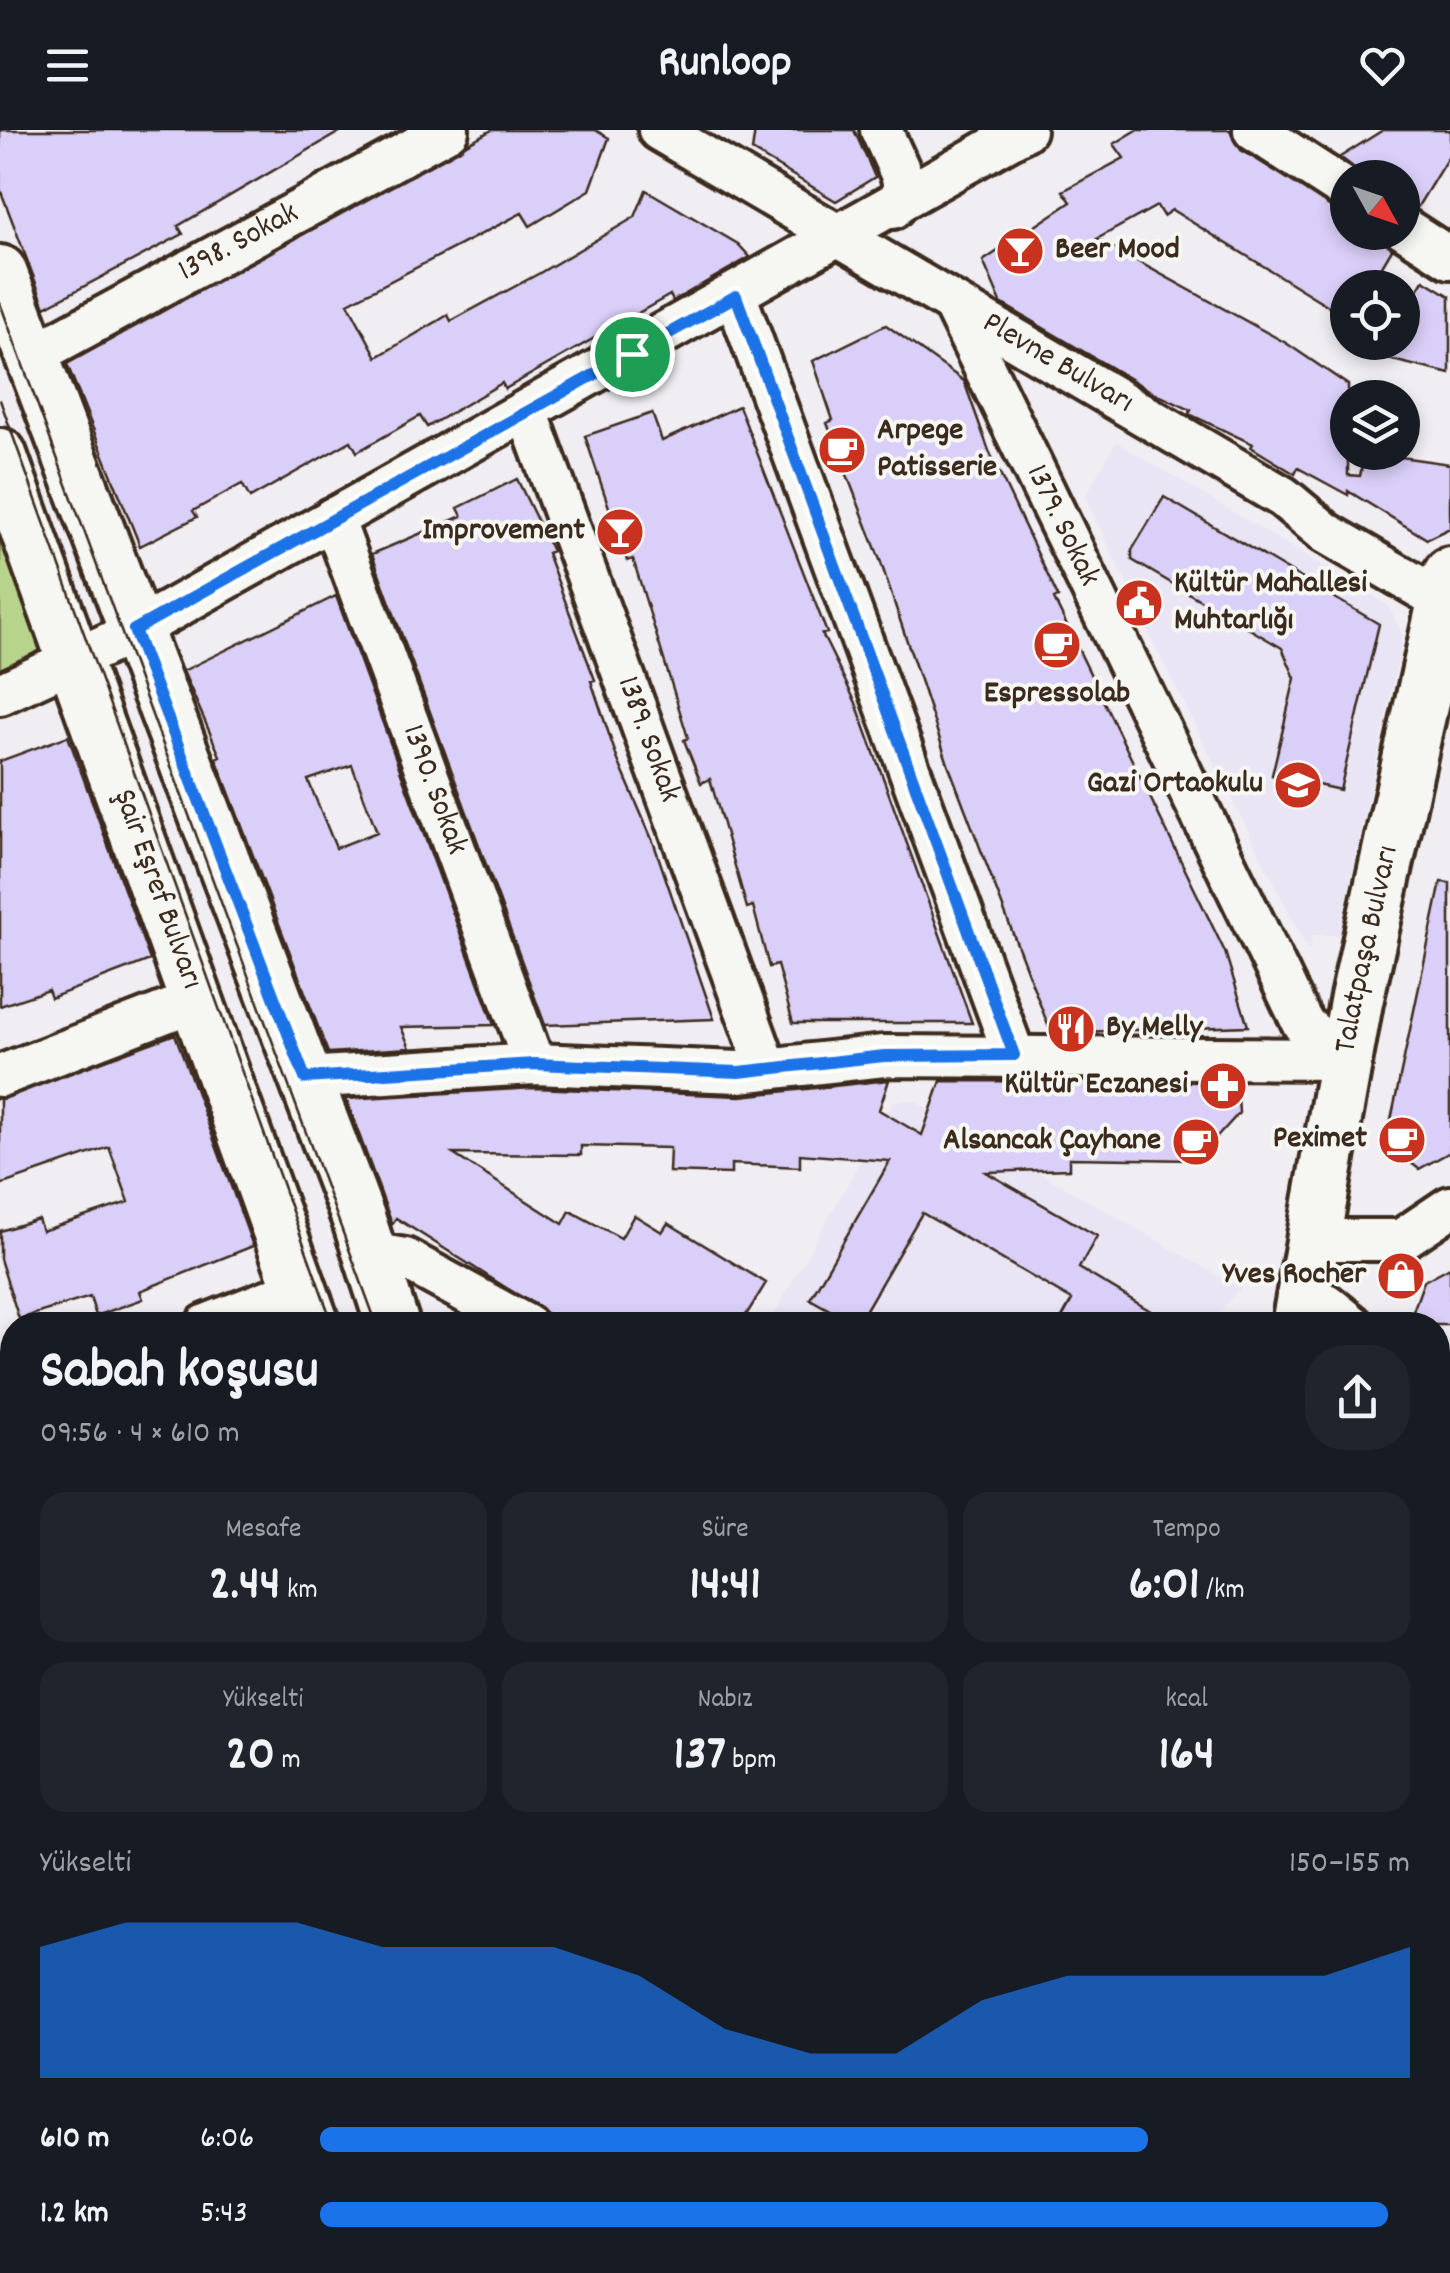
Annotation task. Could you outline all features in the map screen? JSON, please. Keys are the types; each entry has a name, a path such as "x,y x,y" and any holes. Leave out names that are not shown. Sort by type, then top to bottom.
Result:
{"main road":[{"path":"0,272 305,1078 389,1312"},
{"name":"Şair Eşref Bulvarı","path":"0,455 307,1306"},
{"name":"Talatpaşa Bulvarı","path":"1326,1312 1344,1059 1449,587"},
{"name":"Talatpaşa Bulvarı","path":"1326,1312 1450,682"}],"street":[{"name":"1398. Sokak","path":"30,357 448,130"},
{"name":"Plevne Bulvarı","path":"660,130 1282,497 1330,512 1449,587"},
{"path":"881,130 902,176 904,192 893,208"},
{"path":"0,694 74,662 134,630 842,237 1025,130"},
{"path":"1254,130 1330,179"},
{"path":"1420,239 1450,258"},
{"path":"736,296 1014,1055"},
{"name":"1379. Sokak","path":"953,302 1303,1024 1344,1059"},
{"name":"1389. Sokak","path":"527,411 768,1068"},
{"name":"1390. Sokak","path":"334,518 534,1064"},
{"path":"0,1076 194,1001"},
{"path":"305,1078 534,1064 739,1072 884,1056 1344,1059"},
{"path":"1340,1240 1400,1240 1450,1208"},
{"path":"368,1253 405,1259 502,1312"},
{"path":"275,1312 307,1306"}],"shaded area":[{"name":"Gazi Ortaokulu","path":"1116,442 1388,605 1403,636 1339,935 1313,935 1309,952 1141,618 1149,614 1138,589 1130,591 1085,496"},
{"path":"894,1101 915,1101 1240,1288 1219,1312 775,1312"}],"green space":[{"path":"0,495 58,649 0,679"}],"building":[{"path":"0,130 343,130 178,226 183,234 45,307 0,189"},
{"path":"492,130 595,130 609,138 590,190 530,226 522,213 348,303 377,357 448,315 451,321 538,274 635,217 646,190 738,244 750,257 673,301 670,295 505,389 502,383 427,427 420,416 357,452 351,441 250,498 242,484 193,511 197,517 140,546 67,364"},
{"path":"755,130 854,130 875,177 836,201 752,151"},
{"path":"1137,130 1230,130 1241,150 1330,204 1330,250 1391,250 1380,270 1330,270 1330,307 1172,210 1163,216 1157,206 1097,239 1286,343 1341,380 1330,380 1330,470 1348,470 1348,475 1360,476 1361,470 1420,470 1420,460 1450,464 1450,528 1427,539 1348,491 1348,495 1298,468 1295,474 1251,447 1253,444 1189,414 1191,410 1156,394 1001,303 983,261 1071,202 1063,191 1124,158 1114,144"},
{"path":"1383,130 1450,130 1450,154 1420,203 1420,160 1340,157"},
{"path":"1424,280 1450,296 1450,374 1392,360 1420,360 1420,287"},
{"path":"886,325 964,381 989,451 1058,597 1054,599 1225,952 1248,1026 1051,1033 948,764 880,560 827,423 833,420 813,361"},
{"path":"739,406 827,633 822,634 856,703 972,1023 793,1023 777,965 769,967 753,906 747,908 710,779 701,783 684,740 688,738 633,559 627,561 585,436 652,413 662,441"},
{"path":"517,479 552,551 547,553 595,680 591,681 617,758 654,844 714,1019 545,1025 372,554 462,516 458,508"},
{"path":"1164,497 1379,624 1340,790 1272,775 1295,678 1282,648 1132,560 1132,550"},
{"path":"336,596 494,1025 401,1027 410,1048 328,1053 216,758 220,756 183,671","holes":["352,765 377,832 336,848 308,780"]},
{"path":"68,736 150,960 51,998 48,990 0,1006 0,761"},
{"path":"1441,882 1450,883 1450,1152 1419,1169 1386,1144"},
{"path":"175,1034 253,1246 140,1291 143,1299 107,1312 95,1312 90,1297 42,1312 17,1312 0,1259 0,1231 38,1219 42,1231 129,1202 109,1147 0,1185 0,1099"},
{"path":"889,1080 879,1110 922,1135 941,1081 1237,1082 1239,1113 1196,1160 1069,1158 1069,1169 986,1172 1097,1236 1079,1268 1152,1312 1065,1312 1072,1300 922,1213 865,1312 834,1312 810,1299 890,1161 800,1154 800,1167 731,1164 731,1174 669,1172 670,1148 581,1146 581,1155 453,1154 563,1224 570,1211 621,1238 634,1215 662,1232 668,1223 766,1283 748,1312 544,1312 396,1218 392,1224 346,1099 534,1088 741,1096"},
{"path":"1450,1267 1450,1312 1413,1312 1424,1281"}],"tram line":[{"path":"0,303 372,1312"},
{"path":"0,400 328,1312"}],"place":[{"name":"Beer Mood","path":"1020,251"},
{"name":"Arpege Patisserie","path":"842,450"},
{"name":"Improvement","path":"620,532"},
{"name":"Kültür Mahallesi Muhtarlığı","path":"1139,603"},
{"name":"Espressolab","path":"1057,645"},
{"name":"Gazi Ortaokulu","path":"1298,785"},
{"name":"By Melly","path":"1071,1029"},
{"name":"Kültür Eczanesi","path":"1223,1086"},
{"name":"Peximet","path":"1402,1140"},
{"name":"Alsancak Çayhane","path":"1196,1142"},
{"name":"Yves Rocher","path":"1401,1276"}],"route":[{"path":"736,296 1014,1055 884,1056 739,1072 534,1064 305,1078 134,630 632,354 736,296"}]}
